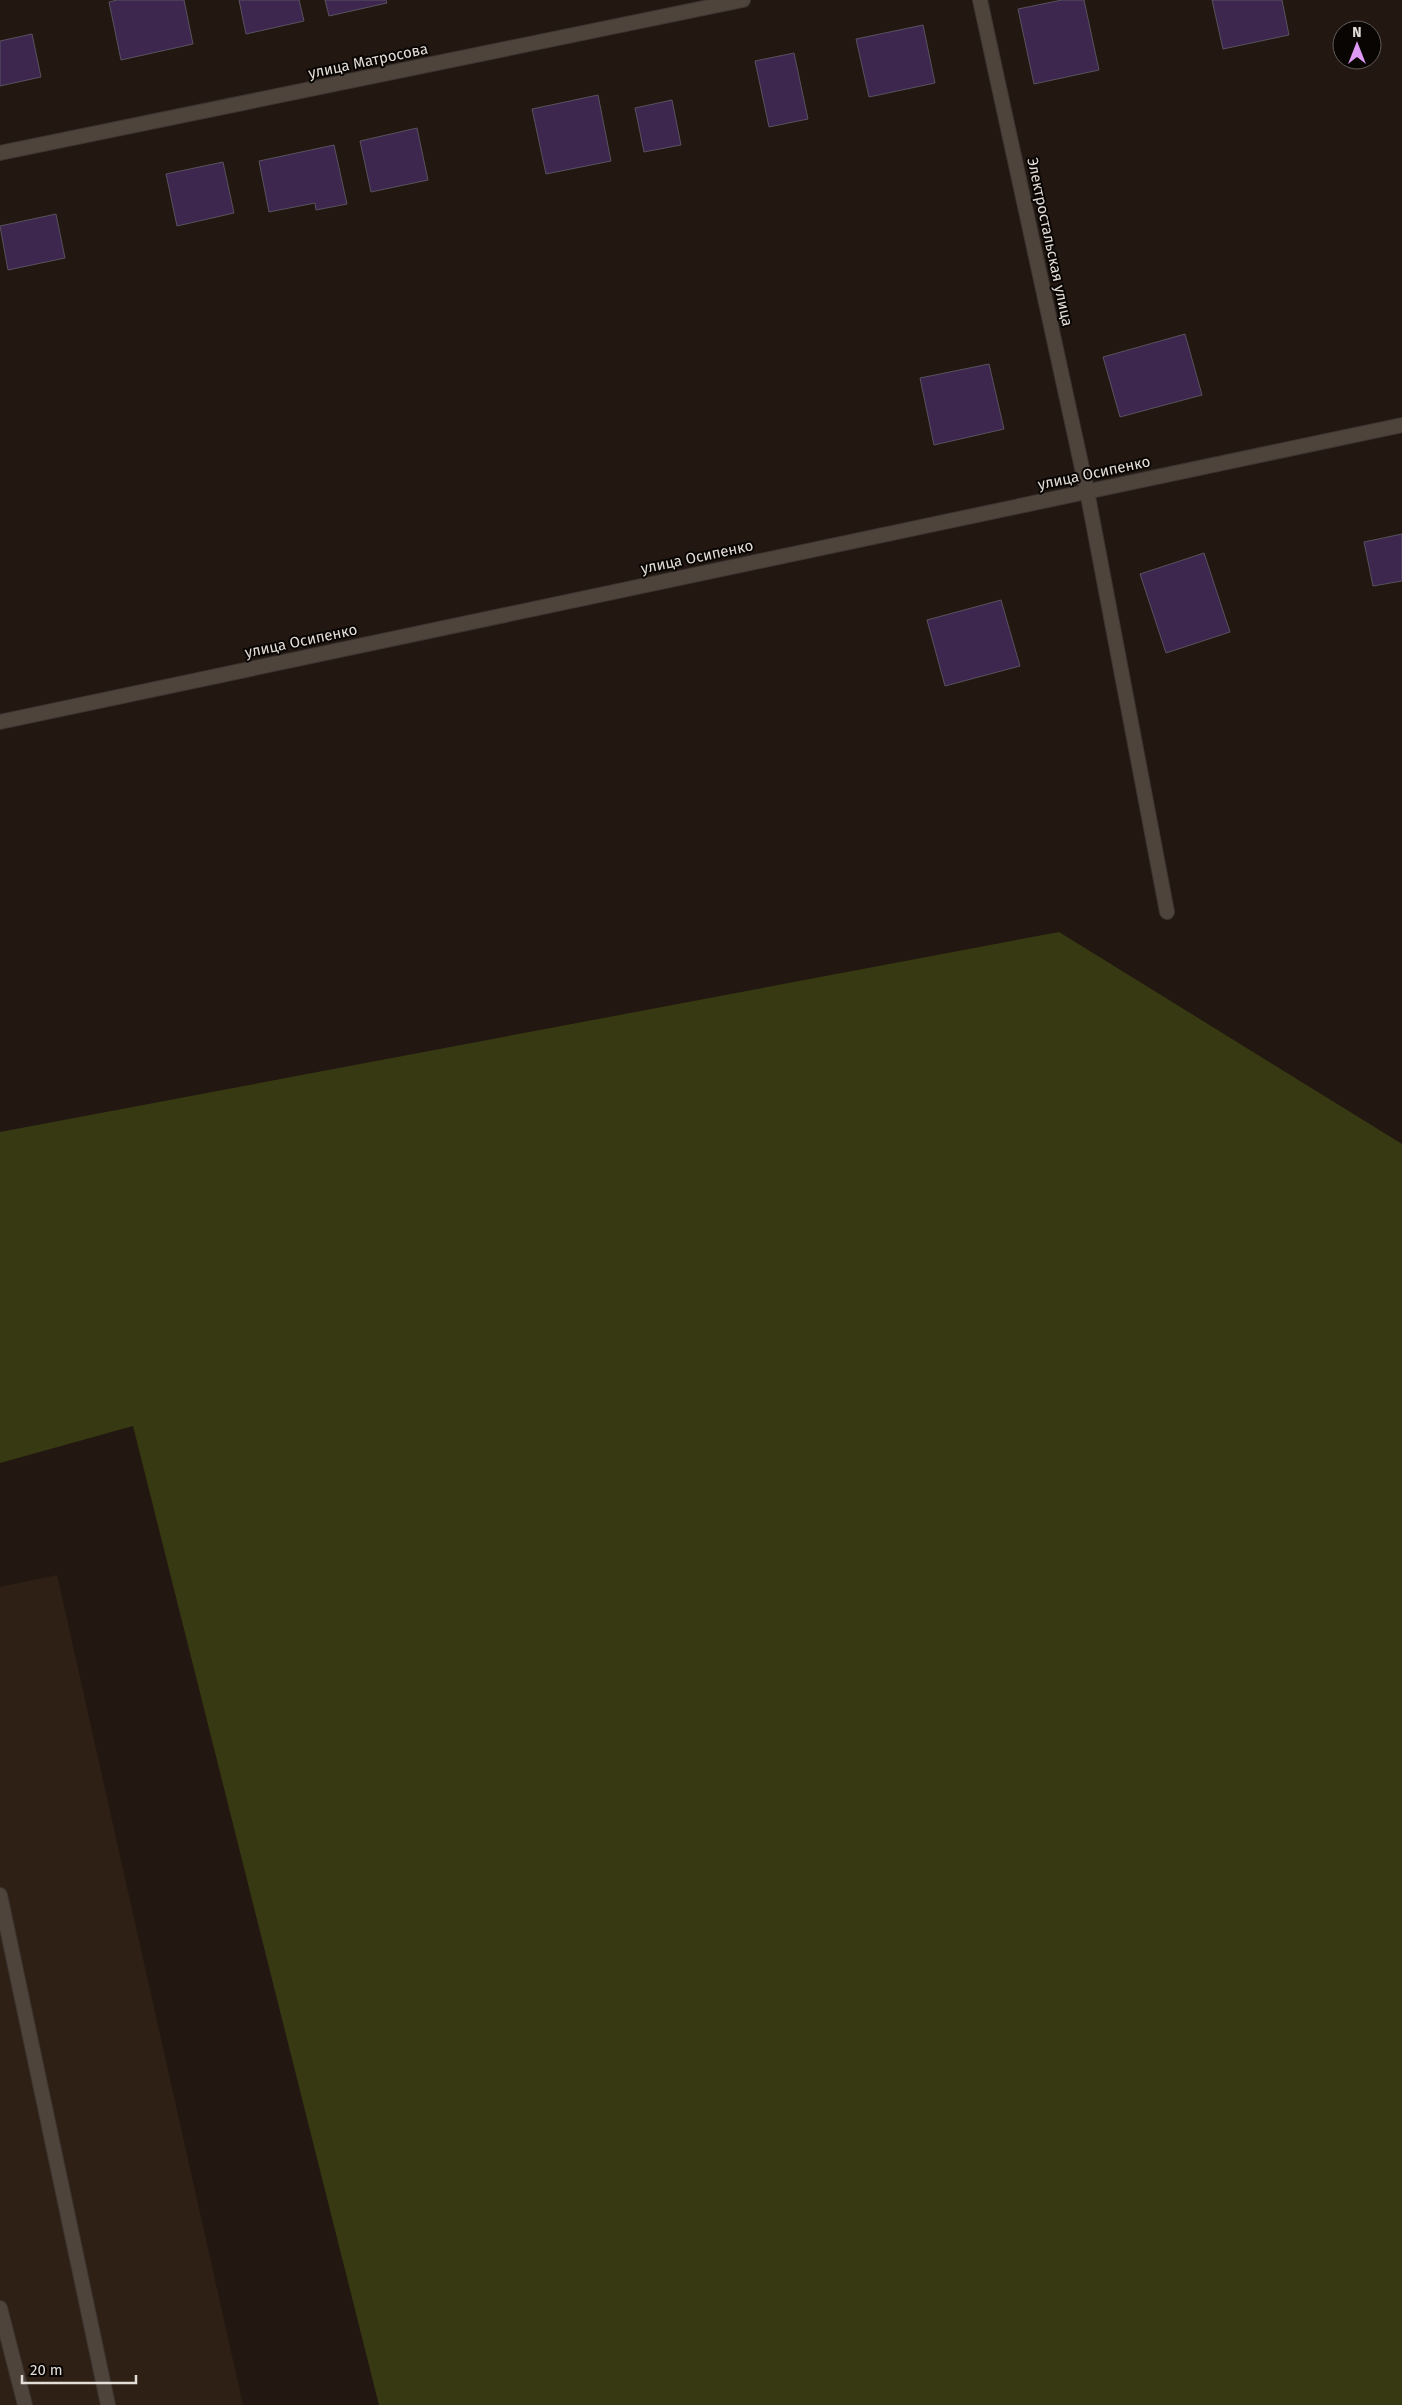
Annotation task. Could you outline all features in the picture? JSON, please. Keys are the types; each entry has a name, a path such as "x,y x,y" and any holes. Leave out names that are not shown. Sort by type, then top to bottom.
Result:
{"street":[{"name":"улица Матросова","path":"0,153 743,0"},
{"name":"Электростальская улица","path":"980,0 1087,491 1167,912"},
{"name":"улица Осипенко","path":"0,722 1402,426"},
{"path":"0,1895 108,2405"},
{"path":"0,2308 25,2405"}],"shaded area":[{"path":"57,1575 243,2405 0,2405 0,1587"}],"green space":[{"path":"1059,932 1402,1144 1402,2405 379,2405 133,1426 0,1463 0,1132"}],"building":[{"path":"117,0 184,0 193,44 121,60 109,2"},
{"path":"239,0 299,0 304,21 246,34"},
{"path":"325,0 386,0 387,3 329,16"},
{"path":"1062,0 1084,0 1099,70 1034,84 1018,9"},
{"path":"1212,0 1282,0 1289,35 1223,49"},
{"path":"923,25 935,83 869,97 856,39"},
{"path":"32,34 41,77 0,86 0,41"},
{"path":"794,53 808,119 769,127 755,61"},
{"path":"598,95 611,161 546,174 532,109"},
{"path":"672,100 681,145 644,152 635,108"},
{"path":"417,128 428,180 371,192 360,141"},
{"path":"334,145 347,204 316,210 315,203 269,212 259,161"},
{"path":"223,162 234,213 177,226 166,174"},
{"path":"56,214 65,258 8,270 0,226"},
{"path":"1185,334 1202,395 1120,417 1103,357"},
{"path":"989,364 1004,429 934,445 920,378"},
{"path":"1402,534 1402,581 1373,586 1364,542"},
{"path":"1204,553 1230,632 1166,653 1140,574"},
{"path":"1001,600 1020,666 945,686 927,620"}]}
